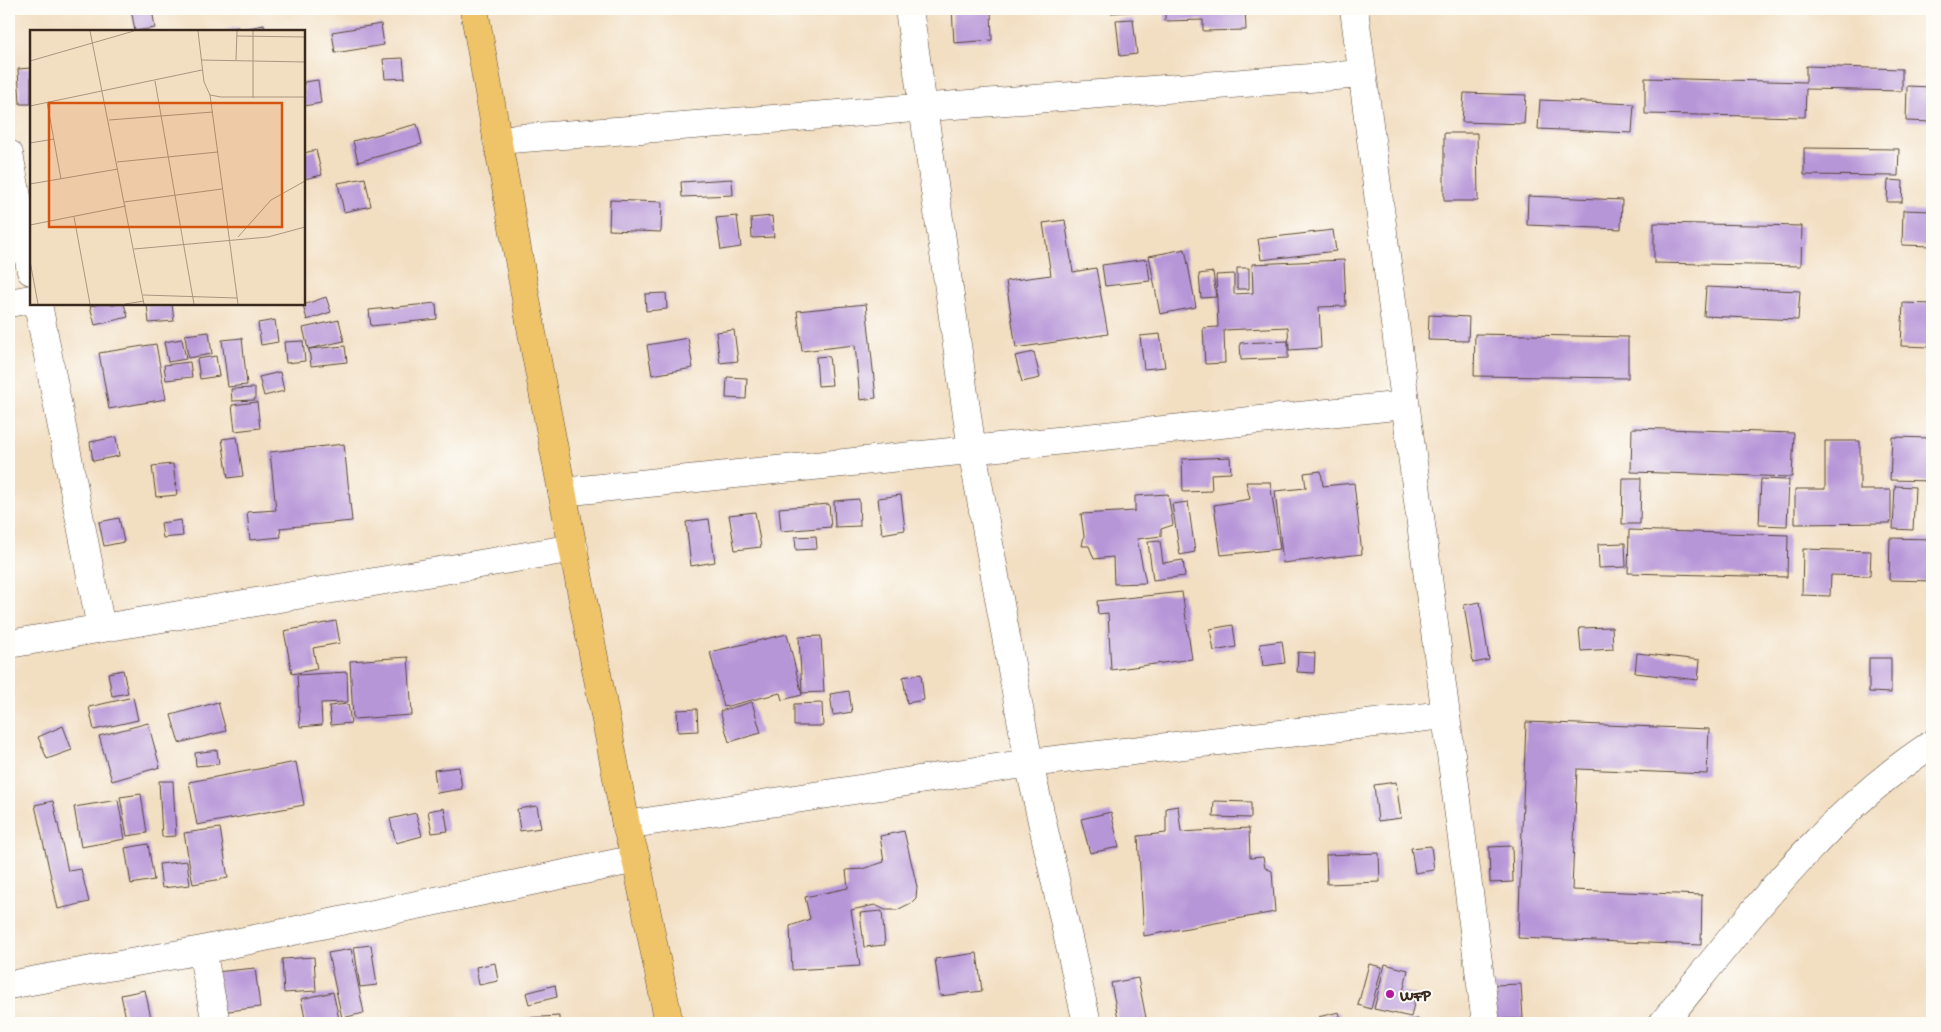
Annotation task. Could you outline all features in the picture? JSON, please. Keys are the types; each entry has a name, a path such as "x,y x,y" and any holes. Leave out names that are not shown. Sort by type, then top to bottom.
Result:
{"main road":[{"path":"474,9 562,492 626,825 636,859 669,1023"}],"street":[{"path":"910,9 972,450 1029,762 1087,1023"},
{"path":"1354,9 1444,715 1486,1023"},
{"path":"497,140 1362,74"},
{"path":"9,154 30,266"},
{"path":"9,303 30,299"},
{"path":"38,305 101,628"},
{"path":"562,492 1404,404"},
{"path":"9,644 574,548"},
{"path":"626,825 1029,762 1444,715"},
{"path":"1662,1023 1791,868 1850,808 1911,758 1932,744"},
{"path":"9,985 202,950 636,859"},
{"path":"202,950 216,1023"}],"building":[{"path":"131,9 152,9 155,28 135,30"},
{"path":"952,9 991,9 992,40 954,43"},
{"path":"1111,9 1156,9 1156,10 1111,13"},
{"path":"1165,9 1245,9 1246,30 1203,31 1203,20 1165,21"},
{"path":"1133,19 1137,54 1120,56 1116,20"},
{"path":"381,24 384,45 335,53 332,32"},
{"path":"264,25 265,30 244,30"},
{"path":"238,27 239,30 227,30"},
{"path":"403,58 405,78 385,79 383,59"},
{"path":"1806,66 1902,69 1902,91 1806,89 1805,117 1645,114 1645,78 1806,82"},
{"path":"30,68 30,104 20,104 18,69"},
{"path":"318,80 321,103 305,106 305,82"},
{"path":"1907,86 1932,87 1932,122 1906,121"},
{"path":"1464,93 1526,95 1524,124 1462,122"},
{"path":"1540,100 1634,104 1632,133 1538,129"},
{"path":"417,124 422,144 358,162 353,141"},
{"path":"1444,133 1477,133 1478,201 1444,201"},
{"path":"1804,148 1899,149 1898,176 1804,175"},
{"path":"316,150 322,175 305,179 305,153"},
{"path":"365,178 371,206 344,212 338,183"},
{"path":"732,179 733,195 682,197 681,182"},
{"path":"1888,180 1903,181 1902,202 1887,202"},
{"path":"1528,196 1622,200 1621,229 1527,225"},
{"path":"610,200 662,202 661,232 609,230"},
{"path":"1903,210 1932,211 1932,246 1902,245"},
{"path":"737,216 741,247 721,250 716,218"},
{"path":"772,216 774,237 752,238 751,218"},
{"path":"1065,220 1073,272 1096,268 1108,334 1016,348 1006,281 1051,275 1043,223"},
{"path":"1654,223 1802,226 1801,266 1654,263"},
{"path":"1333,230 1336,251 1261,260 1258,239"},
{"path":"1185,249 1196,307 1160,314 1149,256"},
{"path":"1147,259 1150,281 1105,286 1102,265"},
{"path":"1344,260 1346,306 1319,307 1321,348 1289,350 1288,327 1224,330 1225,363 1205,364 1203,328 1218,327 1216,275 1234,274 1234,294 1253,293 1252,264"},
{"path":"1237,268 1249,268 1249,289 1237,289"},
{"path":"1213,272 1216,297 1201,298 1199,274"},
{"path":"1706,287 1800,291 1798,320 1704,316"},
{"path":"666,293 667,309 646,311 645,294"},
{"path":"326,297 331,312 307,320 303,305"},
{"path":"436,303 437,319 371,326 369,310"},
{"path":"1903,303 1932,304 1932,347 1901,346"},
{"path":"866,304 876,398 860,400 855,345 802,351 797,311"},
{"path":"124,305 128,317 95,325 90,306"},
{"path":"147,305 172,305 174,321 149,323"},
{"path":"1429,315 1469,317 1468,341 1428,340"},
{"path":"275,320 278,342 261,345 258,323"},
{"path":"339,320 344,341 308,349 303,328"},
{"path":"734,330 738,361 720,363 716,332"},
{"path":"209,332 212,354 188,358 185,335"},
{"path":"1160,334 1165,367 1144,369 1140,336"},
{"path":"1475,334 1628,337 1628,378 1474,376"},
{"path":"242,338 247,385 228,387 222,340"},
{"path":"688,338 693,368 652,375 647,345"},
{"path":"182,339 186,359 168,362 164,342"},
{"path":"303,341 305,361 286,363 284,342"},
{"path":"1288,341 1288,358 1241,360 1240,343"},
{"path":"156,344 166,399 109,409 99,353"},
{"path":"345,346 347,362 311,366 309,349"},
{"path":"1034,352 1040,378 1022,382 1015,356"},
{"path":"216,356 219,376 200,379 197,359"},
{"path":"829,356 832,385 818,386 816,357"},
{"path":"190,362 192,377 166,380 164,365"},
{"path":"280,372 284,391 264,396 259,377"},
{"path":"727,377 747,378 746,399 726,398"},
{"path":"255,388 255,400 232,401 231,389"},
{"path":"257,402 260,428 235,431 232,405"},
{"path":"1632,428 1794,433 1792,477 1631,472"},
{"path":"116,437 119,456 93,461 90,442"},
{"path":"237,437 243,476 228,478 222,439"},
{"path":"1892,437 1932,438 1932,481 1890,480"},
{"path":"1825,441 1860,441 1860,490 1891,490 1891,523 1795,524 1795,489 1825,489"},
{"path":"344,444 352,521 280,528 281,537 250,540 247,512 276,510 270,452"},
{"path":"1230,457 1231,473 1211,474 1212,491 1183,492 1182,459"},
{"path":"173,464 177,495 156,497 152,466"},
{"path":"1321,471 1323,486 1354,483 1362,554 1283,563 1275,491 1306,488 1304,473"},
{"path":"1623,478 1641,478 1640,524 1622,524"},
{"path":"1761,479 1789,480 1787,526 1759,525"},
{"path":"1246,482 1270,482 1280,549 1221,555 1214,505 1250,499"},
{"path":"1895,486 1915,487 1913,530 1893,529"},
{"path":"1168,494 1173,525 1161,529 1161,536 1137,539 1146,583 1114,584 1113,557 1094,559 1089,546 1082,546 1084,536 1081,514 1135,511 1135,496"},
{"path":"901,495 905,530 882,534 878,498"},
{"path":"859,499 860,526 835,527 834,501"},
{"path":"1188,502 1195,552 1180,555 1172,504"},
{"path":"829,504 831,527 781,531 779,508"},
{"path":"755,512 761,547 735,550 729,515"},
{"path":"119,518 124,542 104,546 99,522"},
{"path":"709,519 715,562 691,566 686,522"},
{"path":"181,520 183,536 163,538 161,523"},
{"path":"1629,530 1788,535 1787,577 1628,573"},
{"path":"816,536 817,549 796,550 795,537"},
{"path":"1890,538 1932,539 1932,581 1889,580"},
{"path":"1160,541 1163,563 1183,560 1185,576 1153,580 1148,542"},
{"path":"1625,543 1626,567 1599,568 1598,544"},
{"path":"1803,549 1871,551 1870,576 1831,575 1830,596 1802,595"},
{"path":"1182,592 1192,659 1111,670 1108,613 1098,614 1097,601"},
{"path":"1480,602 1489,660 1473,663 1464,605"},
{"path":"336,621 340,643 313,648 317,669 292,674 284,631"},
{"path":"1233,625 1236,647 1214,651 1210,629"},
{"path":"1612,627 1613,649 1581,651 1579,628"},
{"path":"787,634 802,695 782,700 780,693 724,707 710,652"},
{"path":"821,636 824,692 802,693 799,637"},
{"path":"1282,641 1285,663 1263,666 1260,644"},
{"path":"1298,652 1315,653 1314,673 1297,672"},
{"path":"1637,653 1700,660 1698,680 1635,673"},
{"path":"408,657 412,715 353,719 350,661"},
{"path":"1869,658 1891,658 1891,693 1869,692"},
{"path":"123,670 128,693 112,696 108,673"},
{"path":"347,672 348,702 321,703 322,725 300,727 297,675"},
{"path":"921,674 924,700 907,703 903,677"},
{"path":"849,691 852,712 833,715 830,694"},
{"path":"133,697 138,720 94,730 89,707"},
{"path":"218,702 226,731 179,743 171,715"},
{"path":"752,702 761,733 729,742 720,711"},
{"path":"822,703 823,726 794,726 794,704"},
{"path":"348,704 351,723 331,725 329,706"},
{"path":"697,709 698,731 678,732 677,710"},
{"path":"1526,722 1709,729 1707,774 1577,769 1572,890 1702,895 1701,945 1518,938"},
{"path":"148,723 160,767 112,781 99,736"},
{"path":"63,726 72,750 47,759 38,737"},
{"path":"217,750 219,764 196,766 195,753"},
{"path":"296,762 304,805 197,825 189,782"},
{"path":"459,767 462,789 437,793 434,770"},
{"path":"159,781 173,781 176,836 162,837"},
{"path":"1396,782 1401,818 1378,821 1374,785"},
{"path":"141,794 147,833 127,836 120,797"},
{"path":"118,800 125,839 81,847 74,807"},
{"path":"53,801 68,871 81,869 89,902 58,909 35,805"},
{"path":"1214,801 1251,802 1251,818 1213,817"},
{"path":"537,806 541,828 520,831 517,809"},
{"path":"1178,806 1181,832 1249,828 1250,858 1263,857 1265,868 1272,871 1275,912 1144,936 1138,836 1166,833 1166,808"},
{"path":"444,808 448,831 432,833 428,811"},
{"path":"1111,812 1119,847 1090,853 1081,819"},
{"path":"416,813 422,836 396,843 390,819"},
{"path":"220,828 228,878 193,884 184,833"},
{"path":"904,831 917,887 916,898 911,903 897,910 885,910 875,905 851,910 860,966 792,970 790,926 810,919 805,897 848,888 846,870 862,869 884,862 880,836"},
{"path":"148,844 154,880 131,884 125,848"},
{"path":"1431,846 1434,870 1415,873 1411,848"},
{"path":"1512,846 1513,882 1490,883 1489,847"},
{"path":"1379,853 1380,882 1327,884 1326,855"},
{"path":"187,861 190,885 162,888 159,864"},
{"path":"882,911 885,945 864,947 860,913"},
{"path":"371,945 377,985 360,987 354,947"},
{"path":"351,949 364,1013 342,1018 328,953"},
{"path":"977,953 982,991 940,996 935,959"},
{"path":"314,957 316,991 284,993 282,959"},
{"path":"495,963 498,981 479,985 476,967"},
{"path":"1369,964 1382,967 1371,1009 1358,1005"},
{"path":"1385,964 1408,970 1403,992 1416,995 1411,1017 1374,1009"},
{"path":"255,968 260,1007 221,1012 216,972"},
{"path":"1138,978 1147,1023 1119,1023 1111,983"},
{"path":"1521,984 1523,1019 1495,1019 1494,985"},
{"path":"555,985 557,997 529,1004 526,993"},
{"path":"145,990 151,1018 127,1023 121,995"},
{"path":"333,992 339,1019 306,1023 301,999"},
{"path":"1339,1012 1342,1023 1320,1023 1318,1017"},
{"path":"559,1016 559,1023 526,1023 525,1018"},
{"path":"1418,1019 1419,1023 1403,1022"},
{"path":"1518,1020 1519,1023 1505,1023 1505,1022"}],"place":[{"name":"WFP","path":"1390,994"}]}
